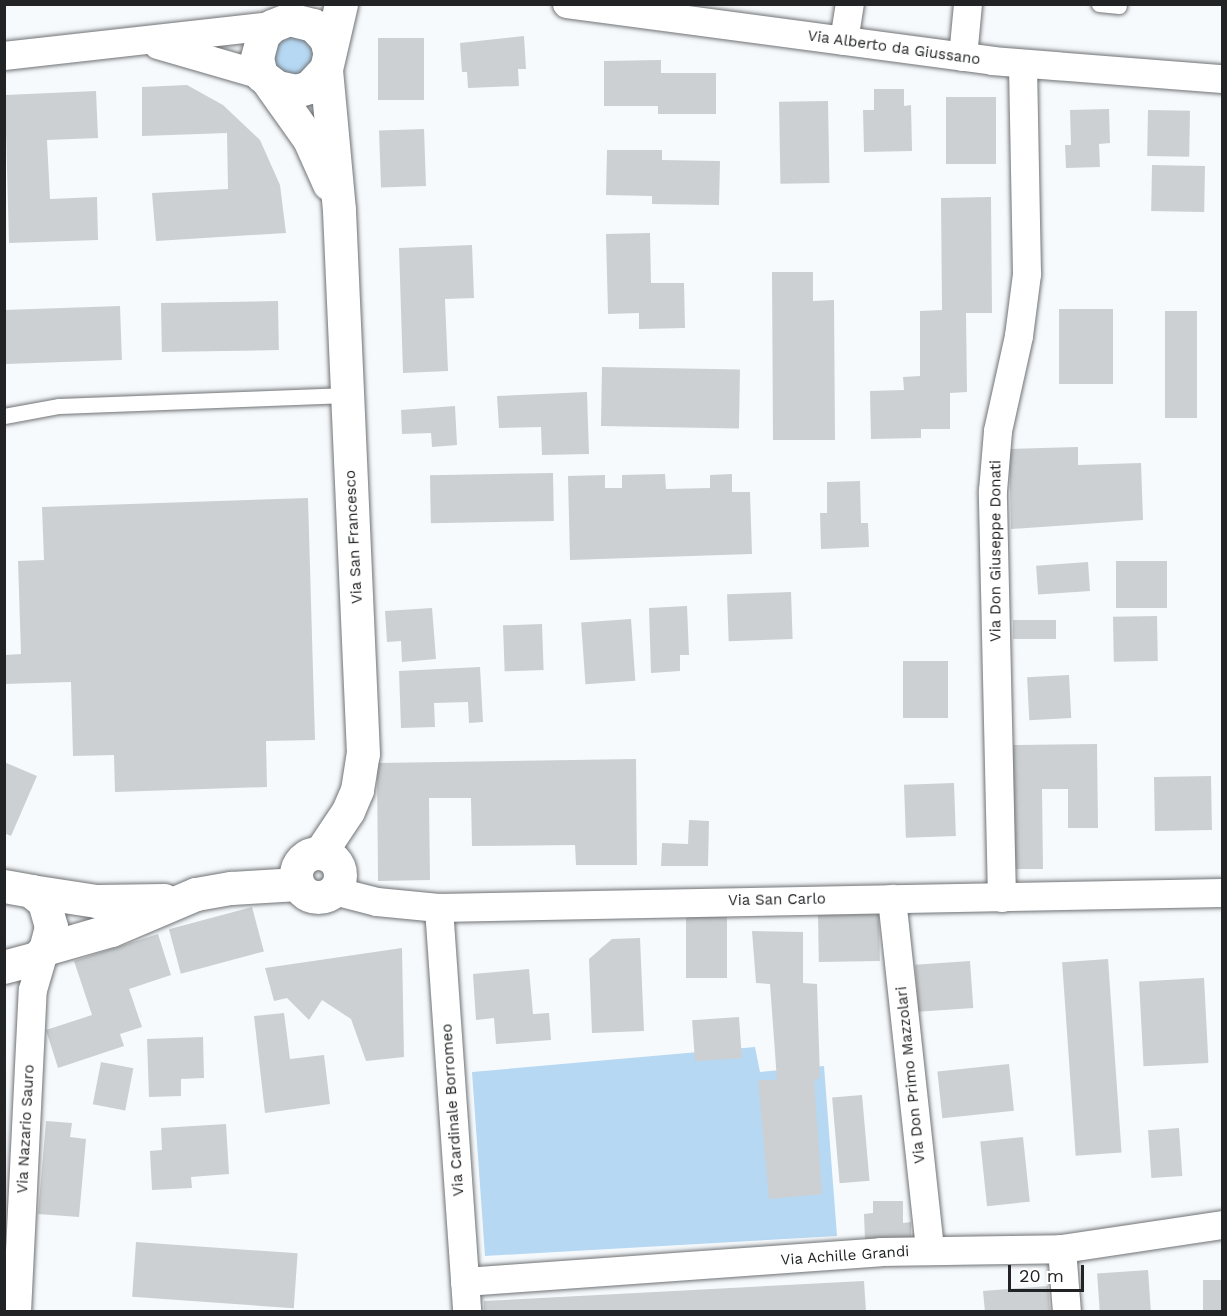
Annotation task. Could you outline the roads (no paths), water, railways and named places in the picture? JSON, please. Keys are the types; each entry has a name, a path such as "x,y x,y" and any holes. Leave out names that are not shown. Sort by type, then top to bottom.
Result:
{"street":[{"path":"139,42 202,56 264,78 278,87 296,91 309,87 328,60 341,4"},
{"name":"Via Alberto da Giussano","path":"567,4 725,15 844,41 1023,64 1222,79"},
{"path":"844,41 850,4"},
{"path":"963,57 969,4"},
{"path":"4,56 139,42 289,17 313,25 326,39 328,60"},
{"path":"264,78 258,45 289,17"},
{"name":"Via San Francesco","path":"298,885 297,866 311,854 320,853 348,811 357,790 363,754 339,210 328,60"},
{"name":"Via Don Giuseppe Donati","path":"1002,898 994,473 1027,274 1023,64"},
{"name":"Via San Francesco","path":"264,78 309,140 339,210"},
{"path":"12,886 96,902 178,900 231,888 298,885 314,897 334,891 339,882 337,863 320,853"},
{"path":"7,969 37,958 45,949 51,936 49,912 12,886"},
{"name":"Via San Carlo","path":"334,891 377,902 439,908 1222,893"},
{"name":"Via Don Primo Mazzolari","path":"892,899 930,1251"},
{"path":"45,949 133,922 178,900"},
{"name":"Via Cardinale Borromeo","path":"439,908 467,1311"},
{"name":"Via Nazario Sauro","path":"17,1311 33,990 45,949"},
{"name":"Via Achille Grandi","path":"465,1282 930,1251 1062,1249 1222,1225"},
{"path":"1062,1249 1067,1311"}],"lane":[{"path":"1099,4 1119,6"},
{"path":"4,416 59,406 348,395"}]}
